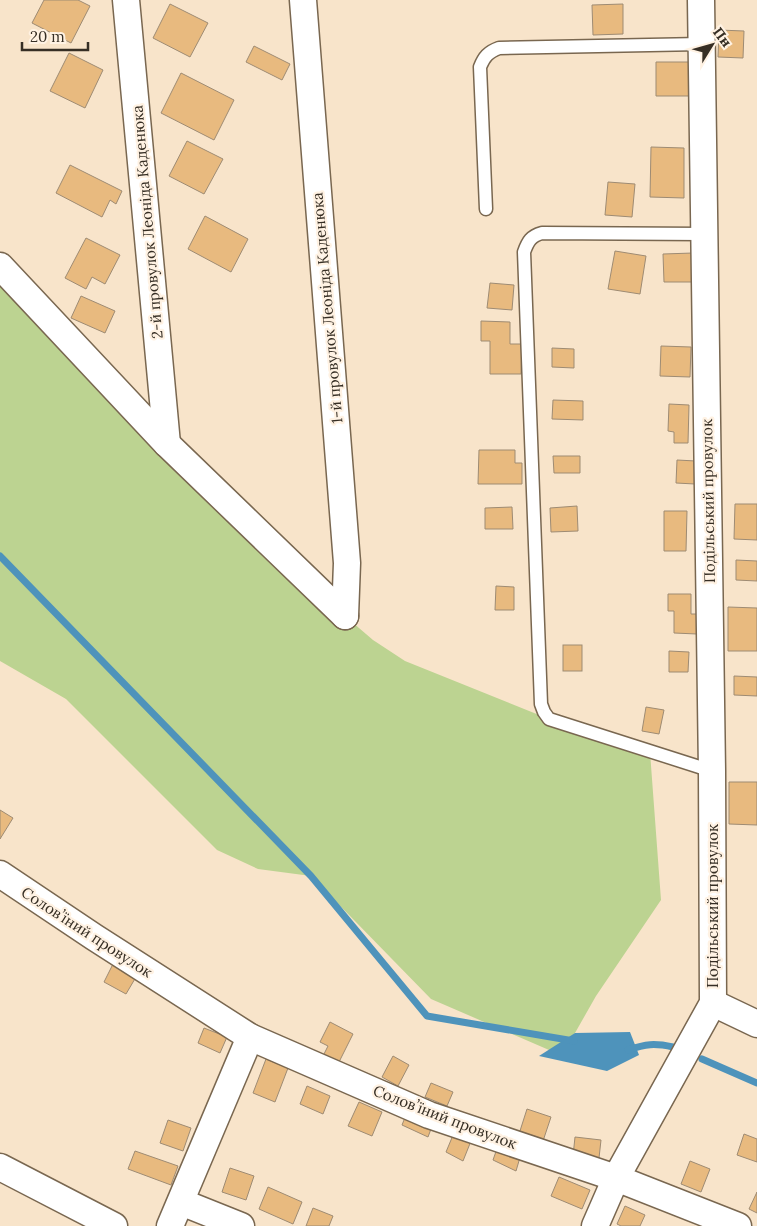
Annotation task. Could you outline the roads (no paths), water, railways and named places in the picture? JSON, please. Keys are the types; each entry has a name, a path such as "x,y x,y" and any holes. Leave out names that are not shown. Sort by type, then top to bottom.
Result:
{"street":[{"name":"2-й провулок Леоніда Каденюка","path":"126,0 167,444"},
{"name":"1-й провулок Леоніда Каденюка","path":"167,444 345,616 347,563 302,0"},
{"name":"Подільський провулок","path":"701,0 712,771 713,1003"},
{"path":"0,266 167,444"},
{"name":"Соловʼїний провулок","path":"0,874 94,938 250,1038 428,1114 616,1178 738,1226"},
{"path":"595,1226 616,1178 713,1003 757,1024"},
{"path":"170,1226 250,1038"},
{"path":"0,1167 114,1226"},
{"path":"181,1202 241,1226"}],"lane":[{"path":"486,209 480,67 484,58 490,52 498,48 702,44"},
{"path":"704,234 542,233 533,236 526,244 524,252 541,704 549,720 712,771"}],"water":[{"path":"630,1032 639,1055 607,1071 539,1056 575,1033"}],"waterway":[{"path":"0,556 311,876 427,1016 574,1041"},
{"path":"628,1050 650,1045 673,1047"},
{"path":"702,1059 757,1083"}]}
